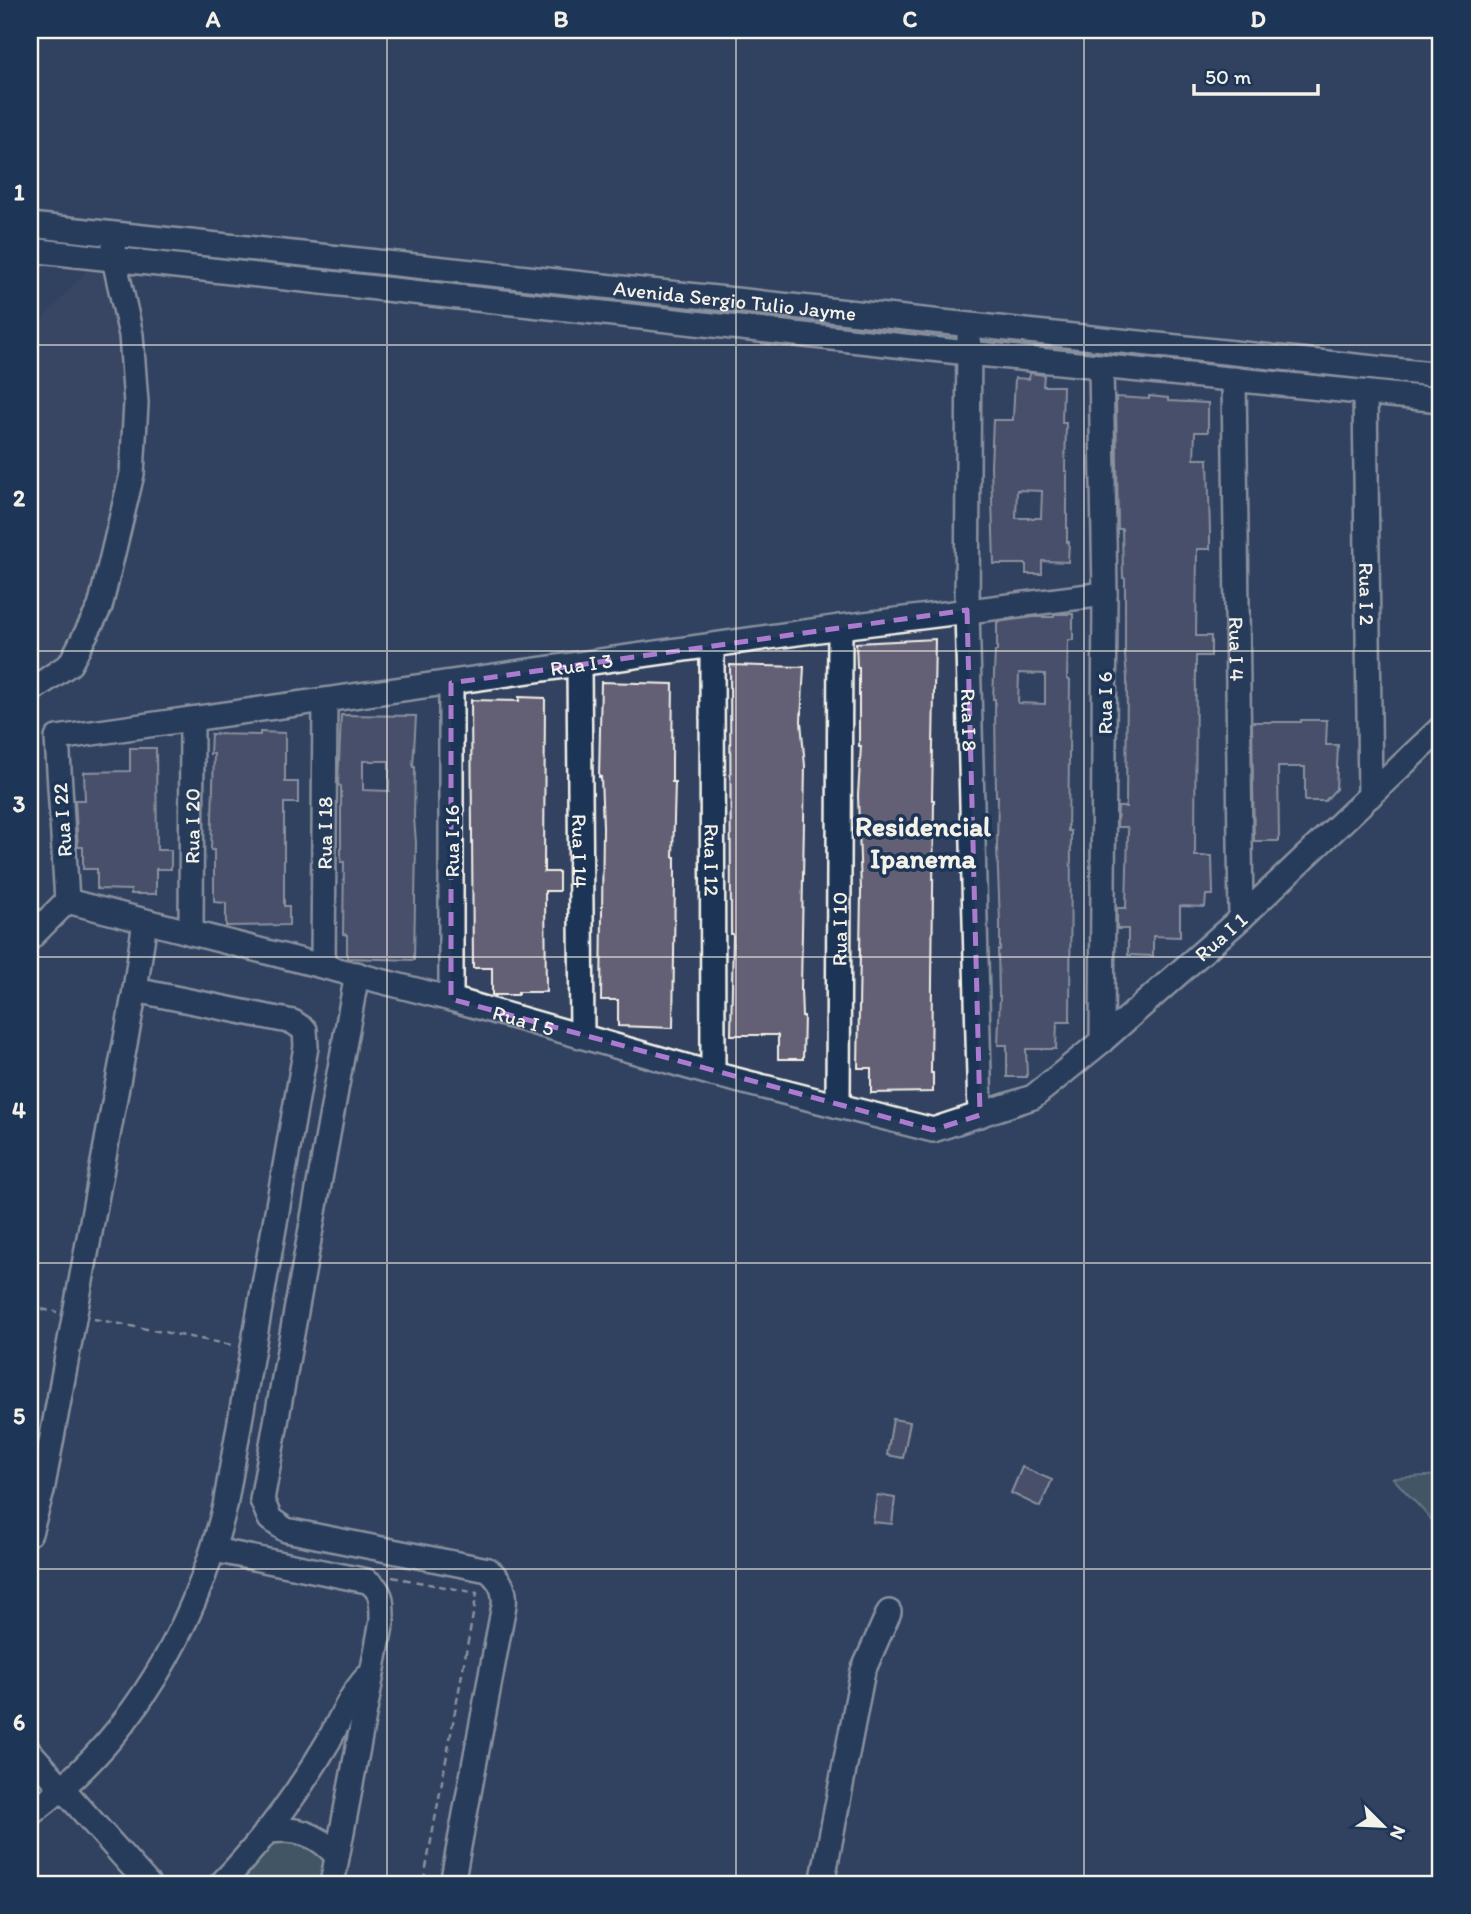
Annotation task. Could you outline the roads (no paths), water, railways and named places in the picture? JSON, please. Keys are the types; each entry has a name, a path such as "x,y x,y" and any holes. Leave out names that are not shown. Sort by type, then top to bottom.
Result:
{"street":[{"name":"Avenida Sergio Tulio Jayme","path":"30,225 1441,375"},
{"path":"30,691 69,664 100,607 132,474 136,403 131,335 114,259 114,234"},
{"name":"Avenida Sergio Tulio Jayme","path":"30,250 968,353 1441,400"},
{"name":"Rua I 8","path":"970,326 967,610 980,1115"},
{"name":"Rua I 6","path":"1101,366 1105,594 1102,1041"},
{"name":"Rua I 4","path":"1234,379 1241,918"},
{"name":"Rua I 2","path":"1365,393 1370,796"},
{"name":"Rua I 3","path":"57,738 840,627 1105,594"},
{"name":"Rua I 10","path":"838,1106 840,627"},
{"name":"Rua I 12","path":"712,646 713,1074"},
{"name":"Rua I 14","path":"579,665 582,1036"},
{"name":"Rua I 16","path":"451,683 451,999"},
{"name":"Rua I 18","path":"323,966 325,701"},
{"name":"Rua I 20","path":"191,933 192,720"},
{"name":"Rua I 1","path":"980,1115 1033,1097 1102,1041 1241,918 1441,728"},
{"name":"Rua I 22","path":"57,738 67,901"},
{"path":"30,939 40,916 67,901"},
{"name":"Rua I 5","path":"67,901 451,999 713,1074 933,1130 980,1115"},
{"path":"30,1533 42,1491 135,990 145,921"},
{"path":"356,975 262,1500 270,1519 286,1530 488,1570 500,1581 505,1597 504,1605 452,1884"},
{"path":"30,1814 62,1788 111,1738 151,1685 183,1628 214,1550 225,1506 306,1046 305,1030 293,1022 135,990"},
{"path":"214,1550 367,1581 380,1592 382,1621 332,1884"},
{"path":"821,1884 863,1671 889,1612"},
{"path":"221,1884 282,1812 328,1742 355,1691 371,1673"},
{"path":"30,1752 148,1884"},
{"path":"266,1832 289,1829 310,1834 337,1856"}],"district":[{"name":"Residencial Ipanema","path":"923,842"}]}
